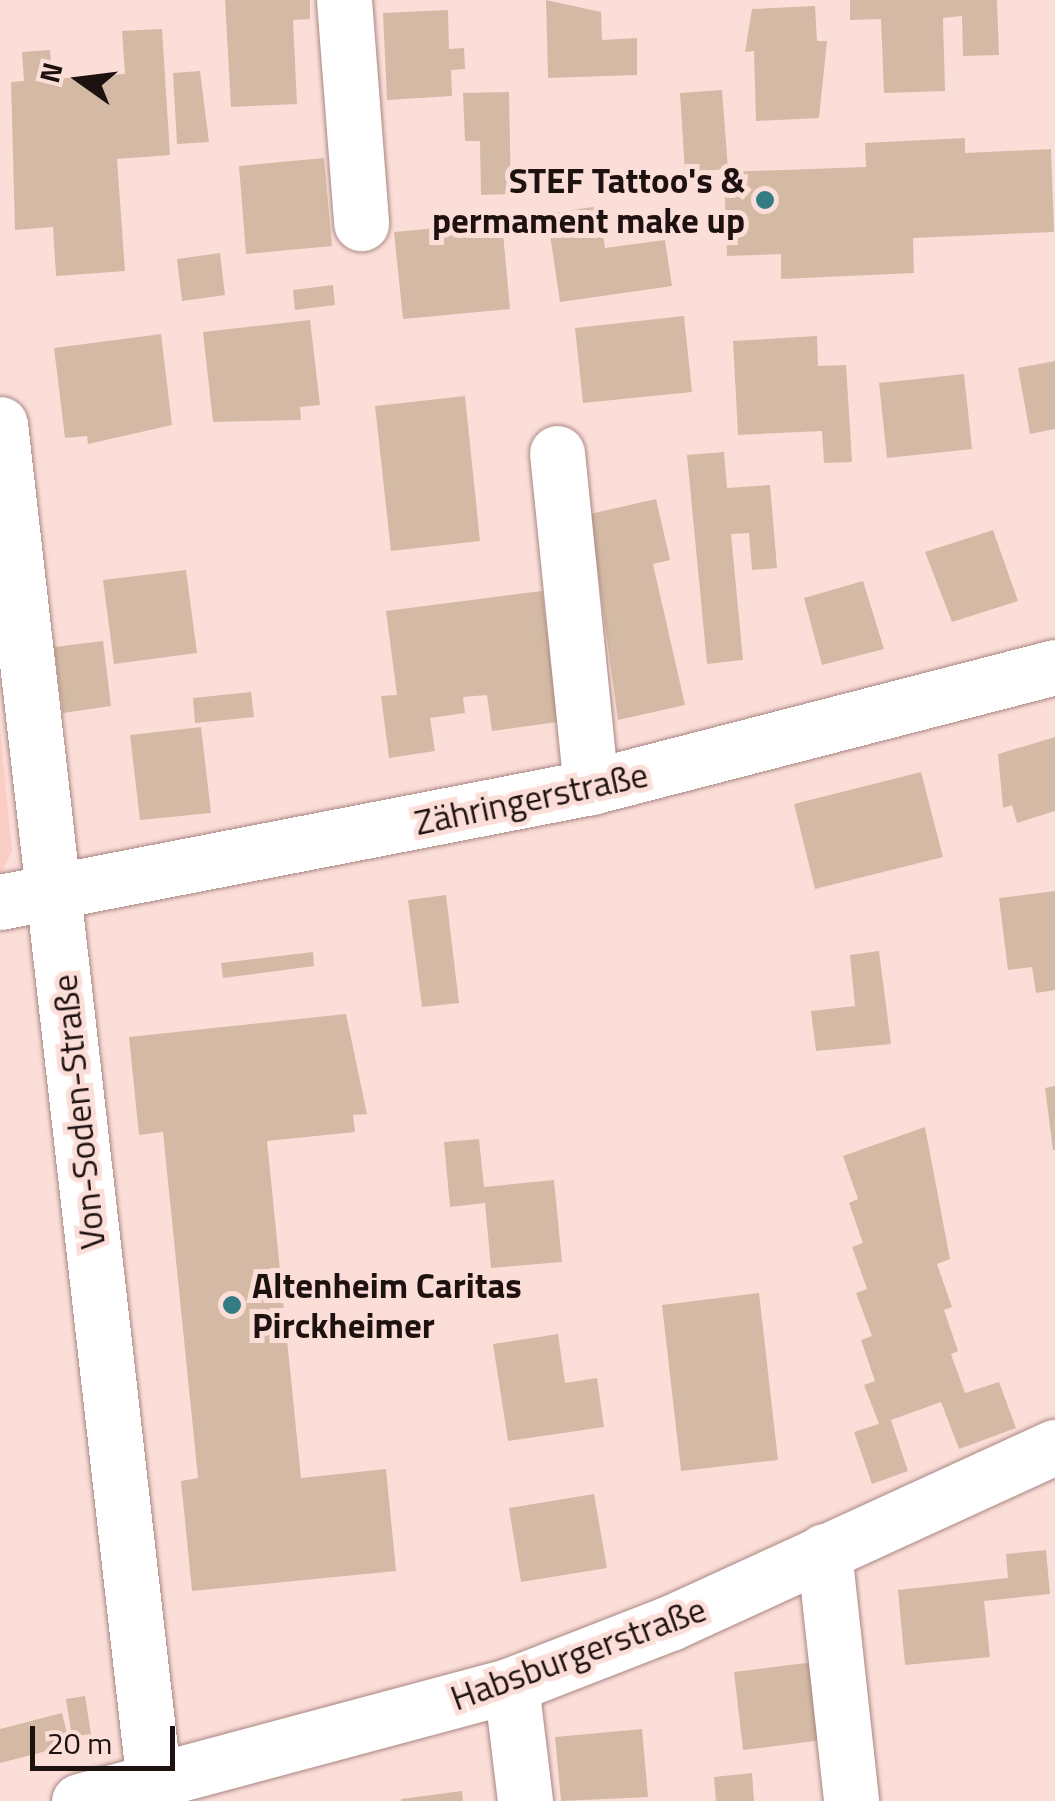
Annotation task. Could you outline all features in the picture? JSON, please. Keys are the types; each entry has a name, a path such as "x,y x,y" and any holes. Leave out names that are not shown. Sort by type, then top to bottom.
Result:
{"street":[{"path":"344,0 361,224"},
{"name":"Von-Soden-Straße","path":"0,424 156,1792"},
{"path":"557,453 592,787"},
{"name":"Zähringerstraße","path":"0,902 55,896 592,787 1055,667"},
{"name":"Habsburgerstraße","path":"80,1801 156,1792 510,1684 1054,1458"},
{"path":"824,1552 851,1801"},
{"path":"510,1684 524,1801"}],"shaded area":[{"path":"0,728 12,851 0,876"}],"building":[{"path":"225,0 310,0 310,19 293,20 297,104 231,107"},
{"path":"546,0 601,12 602,40 637,38 637,75 548,78"},
{"path":"850,0 997,0 999,55 963,56 962,16 943,18 945,91 884,93 881,19 850,20"},
{"path":"815,6 817,41 827,41 819,118 756,121 754,51 745,52 752,9"},
{"path":"448,10 449,49 464,48 465,69 451,70 452,96 387,100 383,13"},
{"path":"162,29 170,155 117,159 125,271 56,276 53,227 15,230 11,82 24,81 22,52 50,50 52,79 125,74 122,31"},
{"path":"200,71 209,142 177,144 173,73"},
{"path":"722,90 728,169 685,172 680,93"},
{"path":"509,92 511,194 481,195 480,141 465,141 463,93"},
{"path":"965,138 965,153 1051,149 1054,232 913,238 914,273 781,279 781,254 727,256 724,172 866,167 865,143"},
{"path":"324,158 332,246 246,254 239,166"},
{"path":"599,206 605,248 665,240 672,286 560,302 547,214"},
{"path":"502,222 510,309 403,319 394,232"},
{"path":"220,253 225,295 182,301 177,259"},
{"path":"333,285 335,305 295,310 293,290"},
{"path":"684,316 692,392 583,403 575,328"},
{"path":"310,320 320,405 300,407 301,420 213,422 203,332"},
{"path":"161,334 172,425 88,444 87,436 65,438 54,348"},
{"path":"817,336 818,366 846,365 852,462 824,463 822,431 738,435 733,341"},
{"path":"1055,361 1055,429 1030,434 1018,368"},
{"path":"964,374 972,449 887,458 879,383"},
{"path":"465,396 480,541 391,551 375,406"},
{"path":"724,452 727,488 770,485 777,568 752,570 749,533 731,534 743,660 707,664 687,455"},
{"path":"656,499 670,560 653,564 685,705 618,720 590,514"},
{"path":"993,530 1018,601 952,622 925,552"},
{"path":"186,570 197,653 114,664 103,580"},
{"path":"863,581 884,649 822,665 804,598"},
{"path":"542,591 558,722 492,731 487,695 463,697 465,713 430,718 435,751 389,758 381,696 397,695 386,611"},
{"path":"103,641 111,706 63,713 54,647"},
{"path":"251,692 254,717 195,723 193,698"},
{"path":"201,727 211,813 140,820 130,735"},
{"path":"1055,737 1055,811 1017,823 1012,805 1003,808 998,754"},
{"path":"921,772 943,857 815,889 794,804"},
{"path":"1055,891 1055,990 1036,993 1032,967 1008,970 999,898"},
{"path":"446,895 459,1003 422,1007 408,900"},
{"path":"879,951 891,1044 816,1051 811,1011 855,1006 850,955"},
{"path":"313,952 314,966 223,978 221,963"},
{"name":"Altenheim Caritas Pirckheimer","path":"346,1014 367,1114 353,1115 355,1132 267,1141 301,1478 386,1469 396,1571 192,1591 181,1481 198,1478 163,1132 139,1135 129,1037"},
{"path":"1055,1086 1055,1150 1053,1150 1045,1088"},
{"path":"925,1127 950,1259 937,1264 952,1307 944,1310 958,1351 951,1354 965,1393 999,1382 1016,1428 959,1449 941,1402 891,1420 908,1471 872,1484 854,1432 879,1424 864,1385 875,1381 861,1340 872,1336 856,1293 867,1289 852,1247 863,1243 849,1203 858,1199 843,1156"},
{"path":"479,1139 484,1187 554,1180 562,1262 491,1268 485,1203 450,1207 444,1142"},
{"path":"759,1293 778,1460 681,1471 662,1305"},
{"path":"558,1334 565,1383 597,1378 604,1427 508,1441 493,1344"},
{"path":"594,1494 607,1568 521,1582 509,1508"},
{"path":"1046,1550 1050,1594 984,1601 990,1657 905,1665 898,1590 1008,1578 1006,1554"},
{"path":"814,1662 823,1740 743,1750 734,1672"},
{"path":"85,1696 91,1734 72,1737 66,1699"},
{"path":"62,1713 70,1745 0,1763 0,1729"},
{"path":"642,1729 648,1797 561,1801 555,1737"},
{"path":"752,1773 754,1801 716,1801 714,1777"},
{"path":"462,1791 463,1801 401,1801 401,1799"}],"place":[{"name":"STEF Tattoo's & permament make up","path":"765,200"},
{"name":"Altenheim Caritas Pirckheimer","path":"232,1305"}]}
